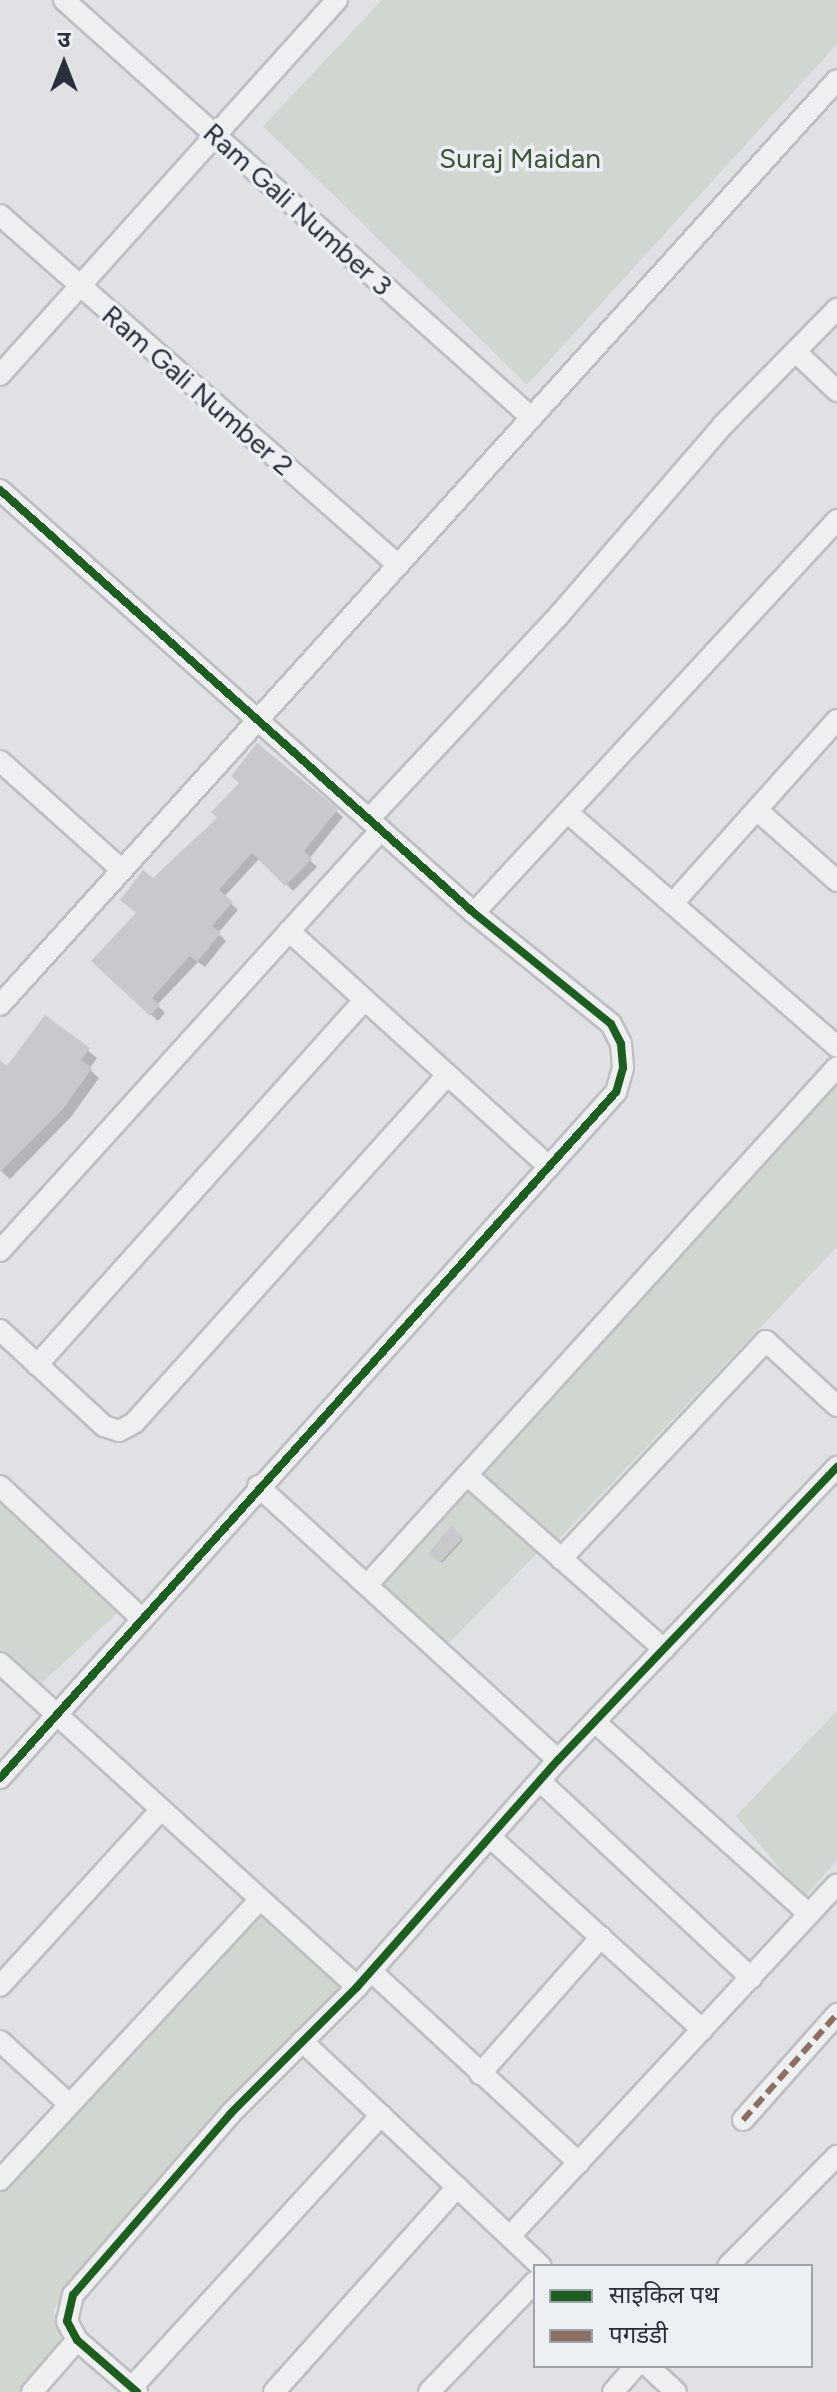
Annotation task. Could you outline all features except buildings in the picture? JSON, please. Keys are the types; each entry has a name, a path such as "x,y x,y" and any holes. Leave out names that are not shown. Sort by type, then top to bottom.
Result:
{"street":[{"name":"Ram Gali Number 3","path":"64,0 532,418"},
{"path":"0,375 337,0"},
{"path":"0,1005 837,80"},
{"name":"Ram Gali Number 2","path":"0,215 397,564"},
{"path":"0,1251 289,931 375,824 837,309"},
{"path":"796,352 837,391"},
{"path":"0,490 474,913 611,1024 621,1044 623,1068 616,1092 258,1486 0,1778"},
{"path":"474,913 837,520"},
{"path":"674,902 837,720"},
{"path":"0,761 122,870"},
{"path":"757,810 837,881"},
{"path":"567,812 837,1047"},
{"path":"289,931 549,1167"},
{"path":"37,1365 364,1000"},
{"path":"367,1585 837,1067"},
{"path":"0,1330 104,1426 119,1431 134,1423 447,1075"},
{"path":"561,1559 766,1341 837,1406"},
{"path":"381,2115 134,2390 77,2340 67,2321 73,2295 231,2113 357,1987 558,1760 837,1467"},
{"path":"467,1475 664,1649"},
{"path":"0,1486 141,1618"},
{"path":"258,1486 558,1760"},
{"path":"0,1663 258,1901 357,1987"},
{"path":"595,1722 809,1914"},
{"path":"540,1781 751,1978"},
{"path":"0,1986 160,1811"},
{"path":"490,1837 703,2030"},
{"path":"510,2236 837,1884"},
{"path":"0,2180 258,1901"},
{"path":"480,2074 601,1937"},
{"path":"371,1971 579,2163"},
{"path":"743,2120 837,2014"},
{"path":"0,2041 69,2104"},
{"path":"302,2041 539,2264"},
{"path":"730,2264 837,2156"},
{"path":"274,2392 457,2187"},
{"path":"429,2392 533,2284"},
{"path":"32,2392 77,2340"},
{"path":"613,2392 634,2368"},
{"path":"650,2368 676,2392"}],"green space":[{"name":"Suraj Maidan","path":"382,0 837,0 837,44 527,385 263,126"},
{"path":"837,1080 837,1247 554,1544 541,1549 445,1647 381,1583"},
{"path":"0,1500 126,1605 31,1693 0,1659"},
{"path":"837,1711 837,1860 804,1898 736,1816"},
{"path":"255,1911 344,1989 228,2104 53,2310 75,2341 20,2392 0,2392 0,2188"}],"marked path":[{"path":"743,2120 837,2014"}],"cycle path":[{"path":"0,490 474,913 611,1024 621,1044 623,1068 616,1092 0,1778"},
{"path":"137,2392 77,2340 67,2321 73,2295 231,2113 357,1987 558,1760 837,1467"}]}
